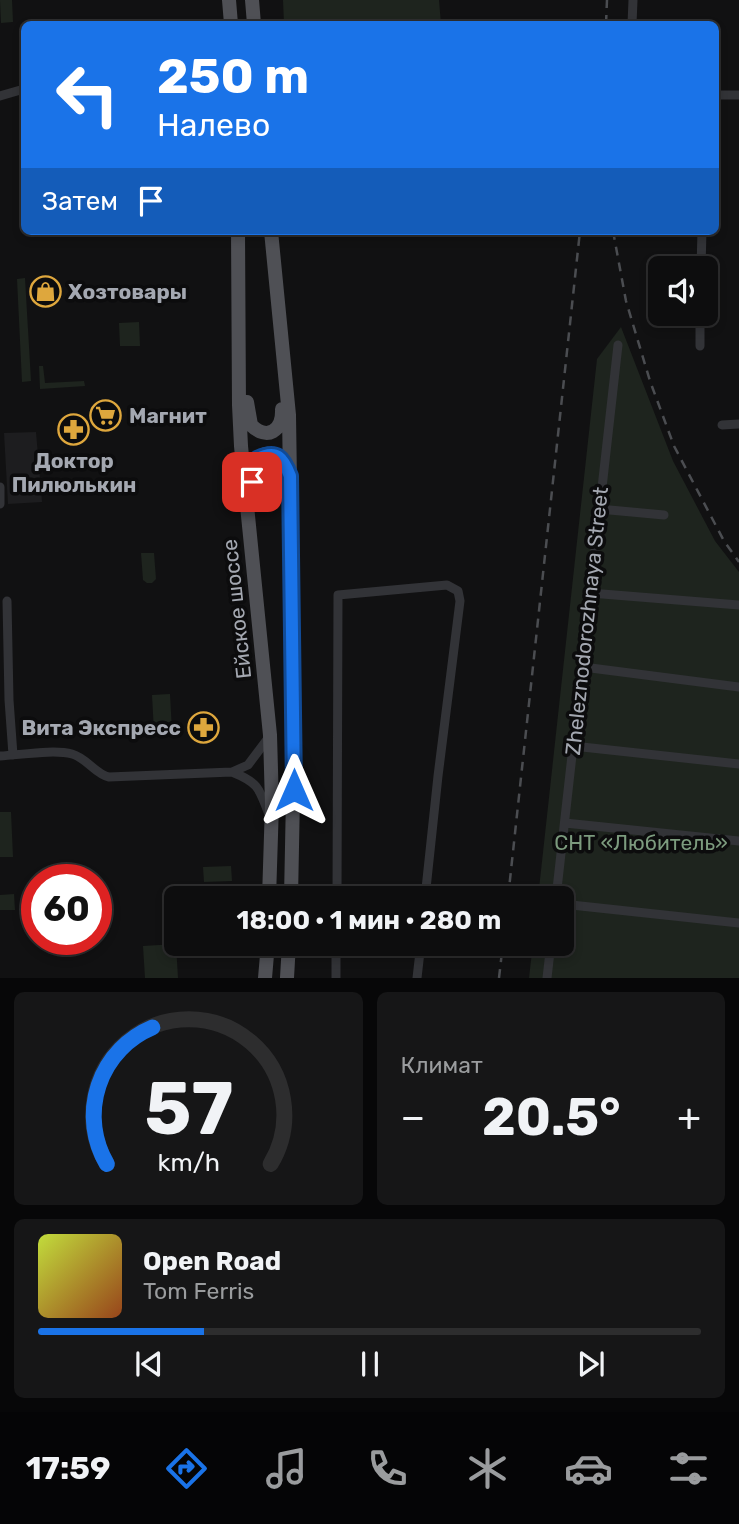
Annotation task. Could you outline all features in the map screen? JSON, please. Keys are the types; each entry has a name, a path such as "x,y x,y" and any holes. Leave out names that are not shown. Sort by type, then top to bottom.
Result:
{"main road":[{"path":"229,0 229,21"},
{"path":"252,0 254,21"},
{"name":"Ейское шоссе","path":"239,235 241,446 271,735 269,886"},
{"path":"271,235 289,415 294,746 291,886"},
{"path":"239,328 249,420 259,432 272,432 277,429 282,419 280,321"},
{"path":"249,527 253,467 257,459 269,454 277,456 286,465 290,476"},
{"path":"265,978 267,956"},
{"path":"287,978 288,956"}],"street":[{"path":"632,21 633,0"},
{"path":"0,96 21,90"},
{"path":"719,95 739,95"},
{"path":"701,256 702,235"},
{"path":"700,326 700,346"},
{"name":"Zheleznodorozhnaya Street","path":"557,886 618,345"},
{"path":"722,425 739,424"},
{"path":"0,487 0,503"},
{"path":"599,509 664,515"},
{"path":"337,886 338,595 447,585 458,591 460,601 426,886"},
{"path":"590,593 739,605"},
{"path":"7,601 13,755"},
{"path":"583,667 739,687"},
{"path":"0,756 72,754 109,777 232,772 248,765 271,735"},
{"path":"573,746 739,764"},
{"path":"232,772 256,785 271,820"},
{"path":"565,823 739,841"},
{"path":"574,905 739,923"},
{"path":"335,978 336,956"},
{"path":"417,978 420,956"},
{"path":"547,978 550,956"}],"shaded area":[{"path":"36,432 42,502 8,504 4,433"}],"green space":[{"path":"0,0 12,0 13,22 1,23"},
{"path":"283,0 439,0 441,21 284,21"},
{"path":"25,278 31,381 22,382 17,279"},
{"path":"139,322 140,346 120,346 119,323"},
{"name":"СНТ «Любитель»","path":"621,327 673,461 715,541 739,572 739,978 529,978 532,956 574,956 574,886 539,886 597,359"},
{"path":"39,366 43,366 45,383 84,381 85,386 40,389"},
{"path":"141,553 154,553 156,579 152,583 143,580"},
{"path":"170,694 172,731 161,737 154,732 152,695"},
{"path":"0,812 11,812 13,857 0,857"},
{"path":"231,866 232,881 204,882 203,867"},
{"path":"14,894 15,910 0,910 0,895"},
{"path":"164,945 164,956 177,956 178,978 145,978 143,946"}],"railway":[{"path":"606,21 607,0"},
{"path":"509,886 580,235"},
{"path":"614,235 626,301 650,381 674,446 724,541 739,562"},
{"path":"499,978 502,956"}],"place":[{"name":"Хозтовары","path":"45,292"},
{"name":"Магнит","path":"106,416"},
{"name":"Доктор Пилюлькин","path":"74,429"},
{"name":"Вита Экспресс","path":"204,728"}],"route":[{"path":"252,482 253,467 257,459 269,454 281,459 290,476 294,790"}]}
